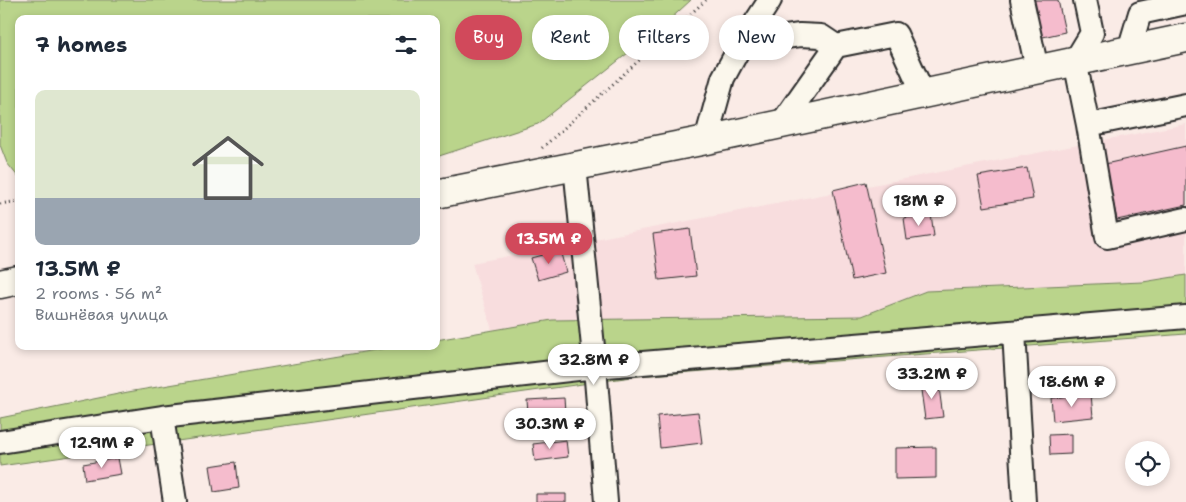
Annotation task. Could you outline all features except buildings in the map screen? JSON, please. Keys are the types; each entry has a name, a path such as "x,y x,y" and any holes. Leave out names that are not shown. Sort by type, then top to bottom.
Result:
{"main road":[{"path":"440,193 706,140 1186,38"},
{"path":"0,284 15,281"}],"street":[{"path":"760,15 770,0"},
{"path":"1022,0 1037,69"},
{"path":"1084,0 1092,33 1075,61 1107,237 1186,219"},
{"path":"1129,50 1140,13 1186,3"},
{"path":"781,124 836,46 896,34 923,94"},
{"path":"794,36 821,36 836,46"},
{"path":"706,140 723,78 733,60"},
{"path":"1088,125 1186,105"},
{"path":"575,166 606,502"},
{"path":"0,442 162,417 595,367 1186,317"},
{"path":"1014,332 1024,502"},
{"path":"162,417 176,502"}],"path":[{"path":"537,153 706,0"},
{"path":"0,204 15,202"}],"shaded area":[{"path":"1186,124 1186,275 1143,282 926,291 862,316 552,320 492,330 472,263"}],"green space":[{"path":"0,0 691,0 675,15 619,15 619,60 538,124 440,156 440,15 15,15 15,173 7,163 0,145"},
{"path":"1186,275 1186,334 639,376 0,466 0,418 128,392 375,350 440,350 440,339 552,320 862,316 926,291 1143,282"}]}
